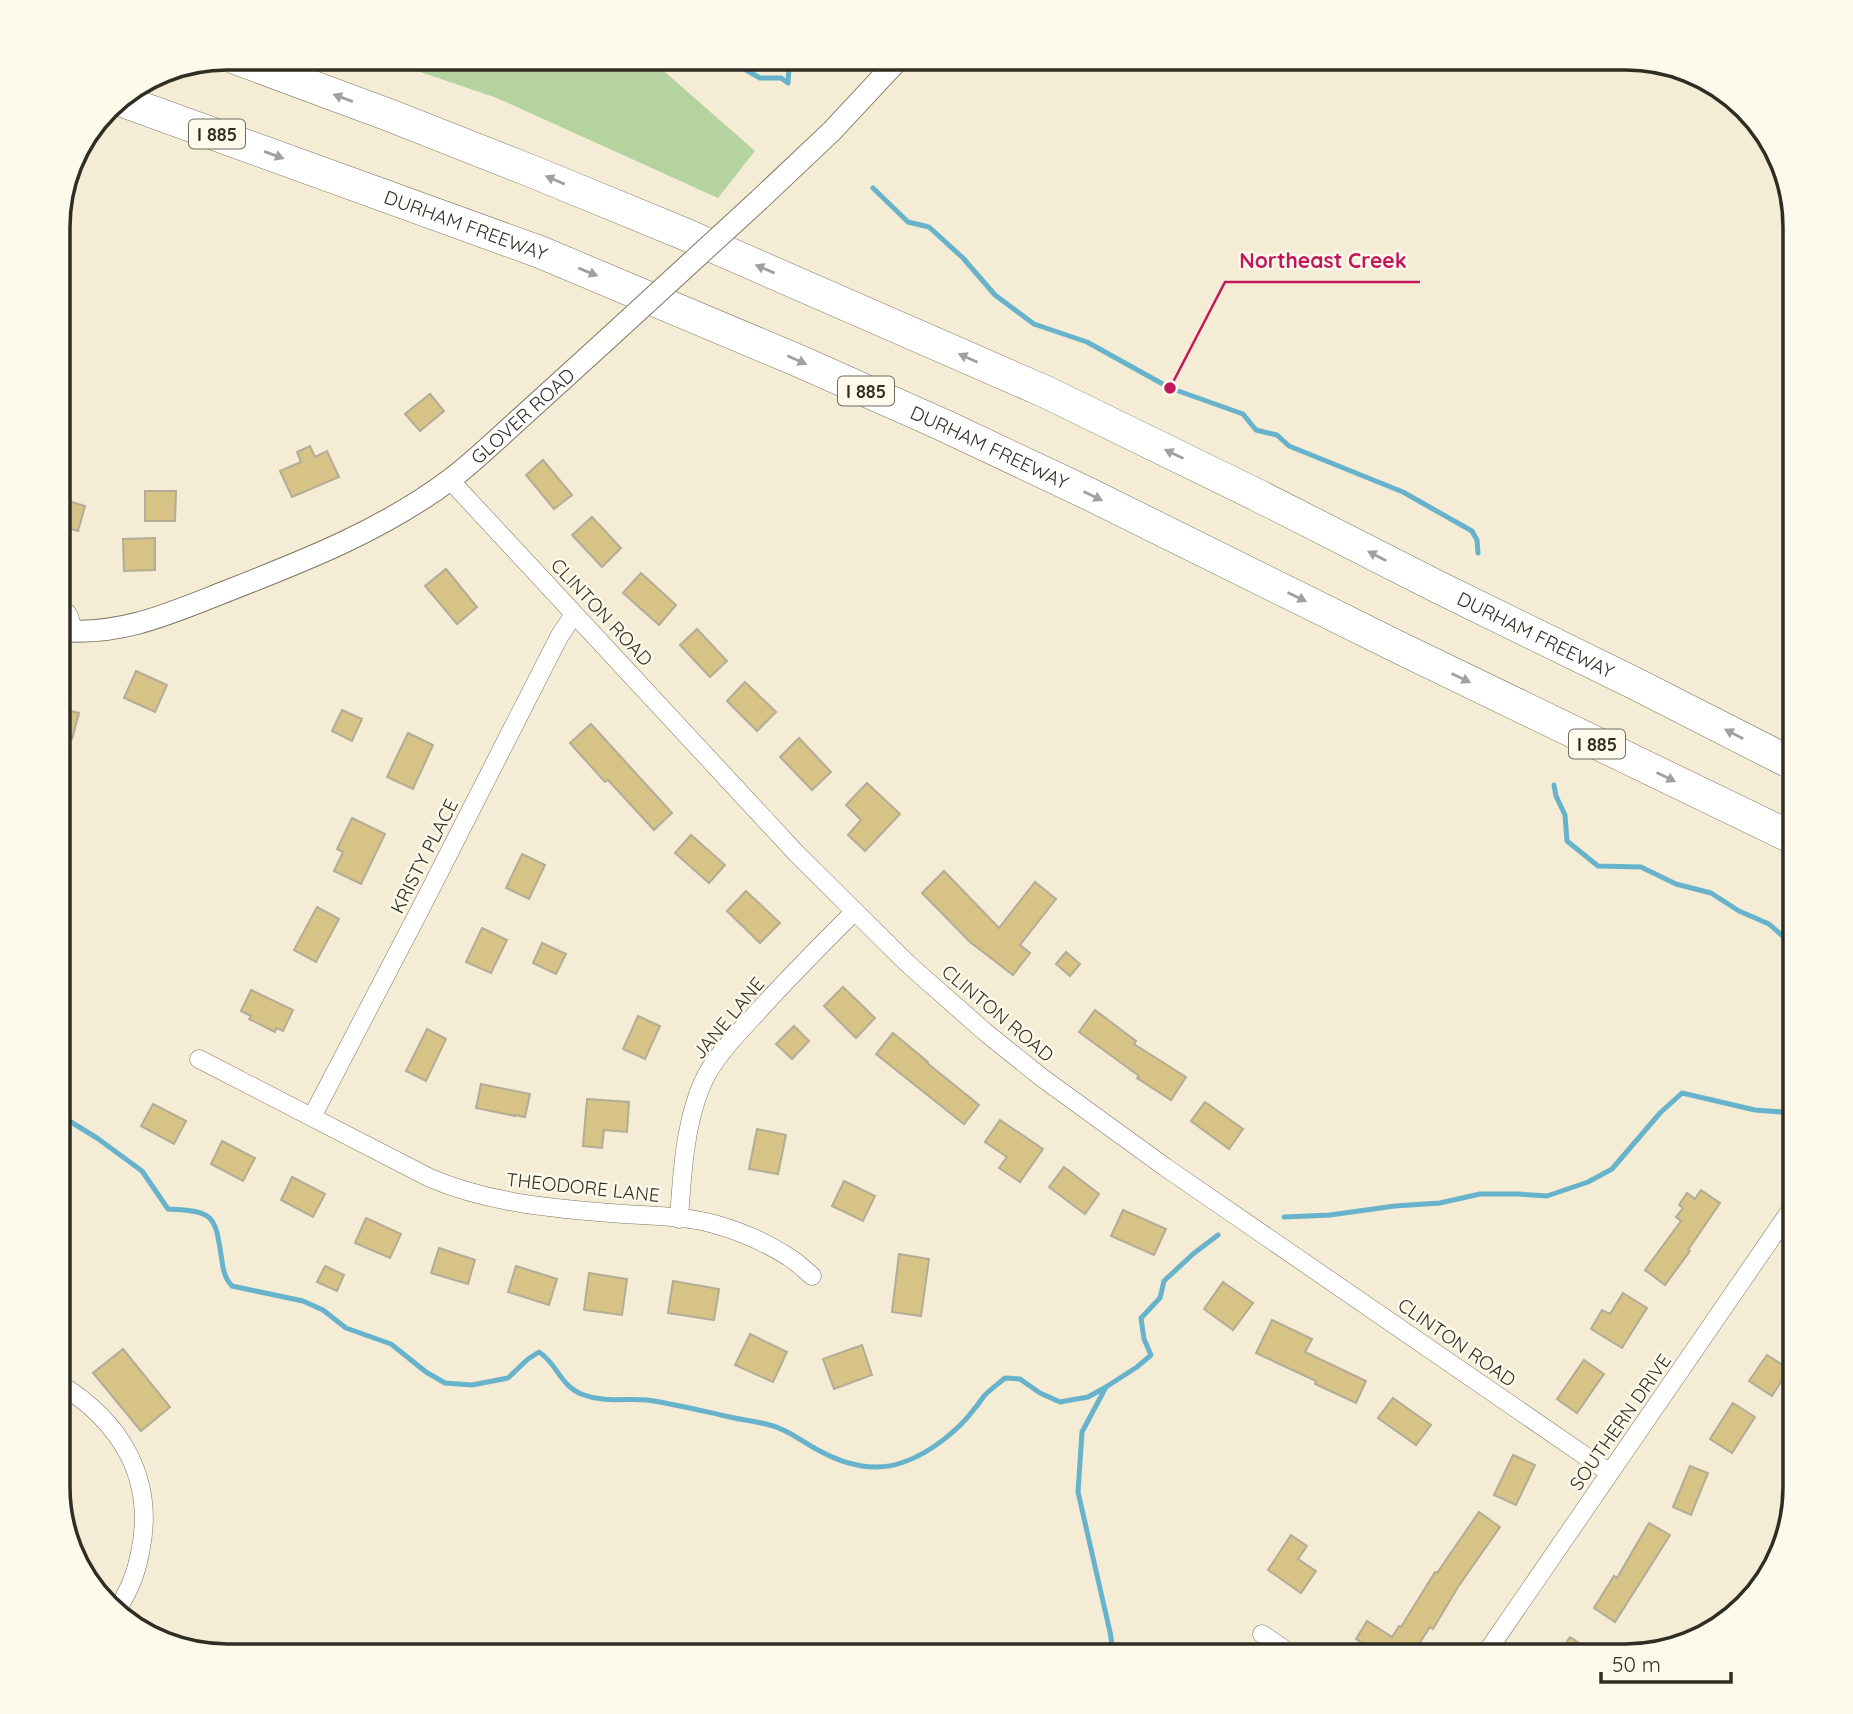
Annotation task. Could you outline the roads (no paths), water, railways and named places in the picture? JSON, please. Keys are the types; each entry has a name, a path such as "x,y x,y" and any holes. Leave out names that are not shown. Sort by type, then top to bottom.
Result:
{"highway":[{"name":"DURHAM FREEWAY","path":"267,70 389,115 694,238 1046,392 1783,759"},
{"name":"DURHAM FREEWAY","path":"131,104 540,252 799,361 1085,492 1783,833"}],"street":[{"name":"GLOVER ROAD","path":"70,631 100,632 154,620 263,577 381,524 450,480 759,200 832,131 889,70"},
{"name":"CLINTON ROAD","path":"450,480 796,853 908,964 985,1032 1165,1167 1610,1473"},
{"name":"KRISTY PLACE","path":"312,1117 559,637 574,614"},
{"name":"JANE LANE","path":"679,1219 690,1129 705,1078 731,1041 757,1012 854,912"},
{"name":"THEODORE LANE","path":"199,1059 450,1186 500,1199 549,1207 713,1224 789,1257 812,1276"},
{"name":"SOUTHERN DRIVE","path":"1492,1644 1783,1221"},
{"path":"70,1391 84,1400 111,1427 128,1452 141,1488 145,1520 138,1562 131,1585 121,1602"},
{"path":"1262,1634 1277,1644"}],"lane":[{"path":"70,607 75,616 70,627"}],"waterway":[{"path":"746,70 760,78 781,78 788,83 789,70"},
{"path":"873,188 908,222 929,227 963,258 995,295 1034,324 1087,342 1170,388 1243,414 1256,430 1277,435 1289,446 1403,492 1472,531 1477,540 1478,553"},
{"path":"1554,785 1565,815 1567,841 1598,866 1641,867 1676,884 1711,893 1739,911 1769,924 1783,936"},
{"path":"1284,1217 1330,1215 1440,1203 1480,1194 1547,1196 1588,1182 1612,1169 1660,1113 1682,1093 1755,1110 1783,1112"},
{"path":"70,1121 142,1171 168,1209 196,1212 210,1219 217,1234 223,1268 232,1286 303,1301 323,1310 346,1328 391,1344 426,1372 445,1383 472,1385 508,1378 539,1352 570,1387 584,1395 600,1399 657,1402 766,1424 787,1432 839,1460 860,1466 893,1465 934,1447 961,1424 985,1395 1005,1378 1020,1379 1040,1393 1060,1402 1088,1397 1137,1367 1151,1355 1144,1339 1141,1318 1160,1298 1164,1281 1218,1235"},
{"path":"1106,1387 1082,1432 1078,1492 1112,1644"}],"place":[{"name":"Northeast Creek","path":"1170,388"}]}
